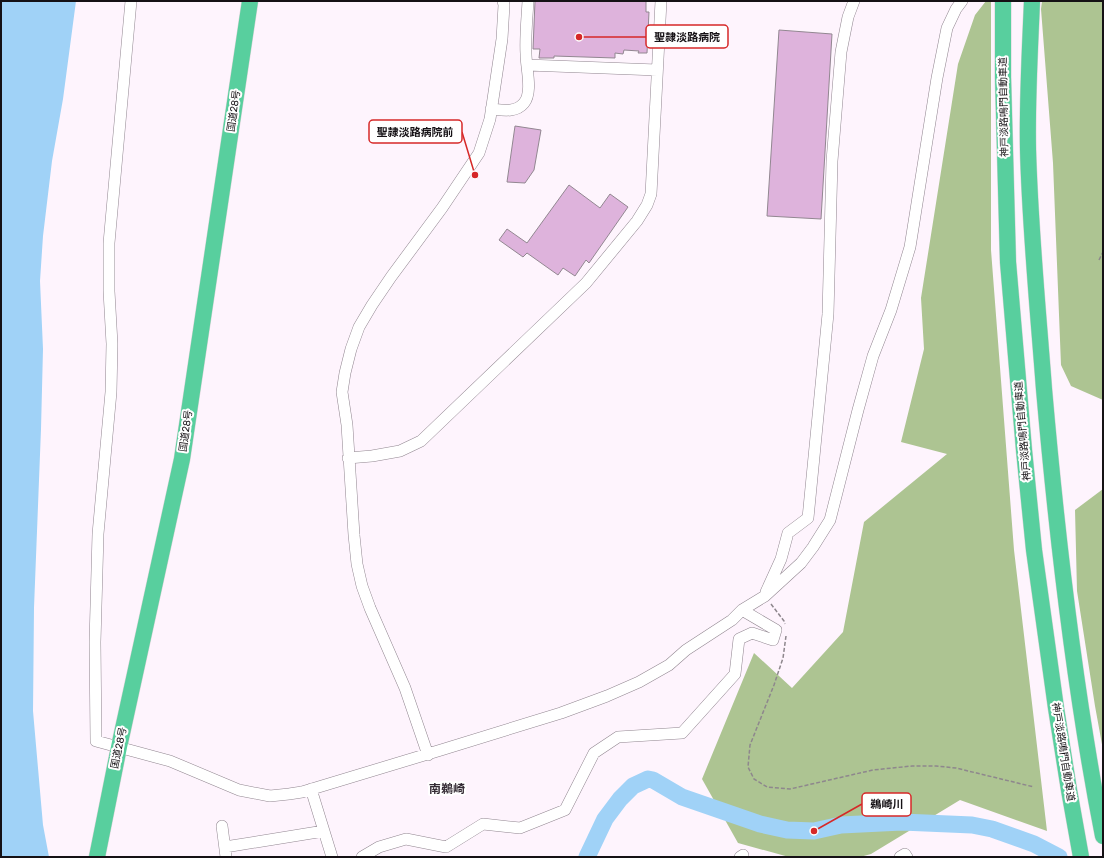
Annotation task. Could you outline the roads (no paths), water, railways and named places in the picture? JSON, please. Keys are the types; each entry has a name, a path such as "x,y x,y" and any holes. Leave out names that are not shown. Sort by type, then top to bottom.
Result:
{"highway":[{"name":"国道28号","path":"100,855 119,747 182,459 250,1"},
{"name":"神戸淡路鳴門自動車道","path":"1003,1 1003,77 1008,262 1024,450 1034,550 1056,708 1081,857"},
{"path":"1032,1 1029,61 1028,149 1034,261 1050,455 1064,586 1093,787 1103,836"}],"street":[{"path":"131,1 109,243 109,291 112,344 111,376 98,534 95,642 96,741 170,761 245,792 270,796 289,794 311,789 428,755 561,713 639,682 669,665 686,650 732,620 742,610 765,596 801,563 830,520 873,356 891,310 910,247 937,78 947,28 956,9 962,1"},
{"path":"428,755 405,688 362,586 357,564 354,535 347,425 342,392 344,373 359,327 391,277 442,208 479,153 490,119 502,39 503,1"},
{"path":"491,109 513,110 523,104 527,98 529,77 526,54 528,1"},
{"path":"348,458 372,456 400,451 421,441 586,283 637,221 647,205 651,194 661,1"},
{"path":"765,596 781,559 788,533 808,518 828,314 832,161 840,52 848,17 854,1"},
{"path":"527,65 657,70"},
{"path":"362,857 379,847 406,839 446,847 483,824 520,828 565,810 594,753 618,737 682,733 735,674 739,639 752,633 773,640 776,630 742,610"},
{"path":"311,789 332,857"},
{"path":"222,826 225,852 324,831"},
{"path":"900,857 905,854 907,857"}],"water":[{"path":"1,1 76,1 63,99 52,161 43,236 40,281 43,349 34,608 33,711 43,825 49,857 1,857"}],"waterway":[{"path":"587,857 605,819 620,799 633,786 648,779 653,780 682,797 760,824 787,830 814,831 841,825 902,822 972,825 992,829 1034,844 1059,857"}],"place":[{"name":"聖隷淡路病院","path":"579,37"},
{"name":"聖隷淡路病院前","path":"475,175"},
{"name":"鵜崎川","path":"814,831"}],"district":[{"name":"南鵜崎","path":"447,789"}]}
